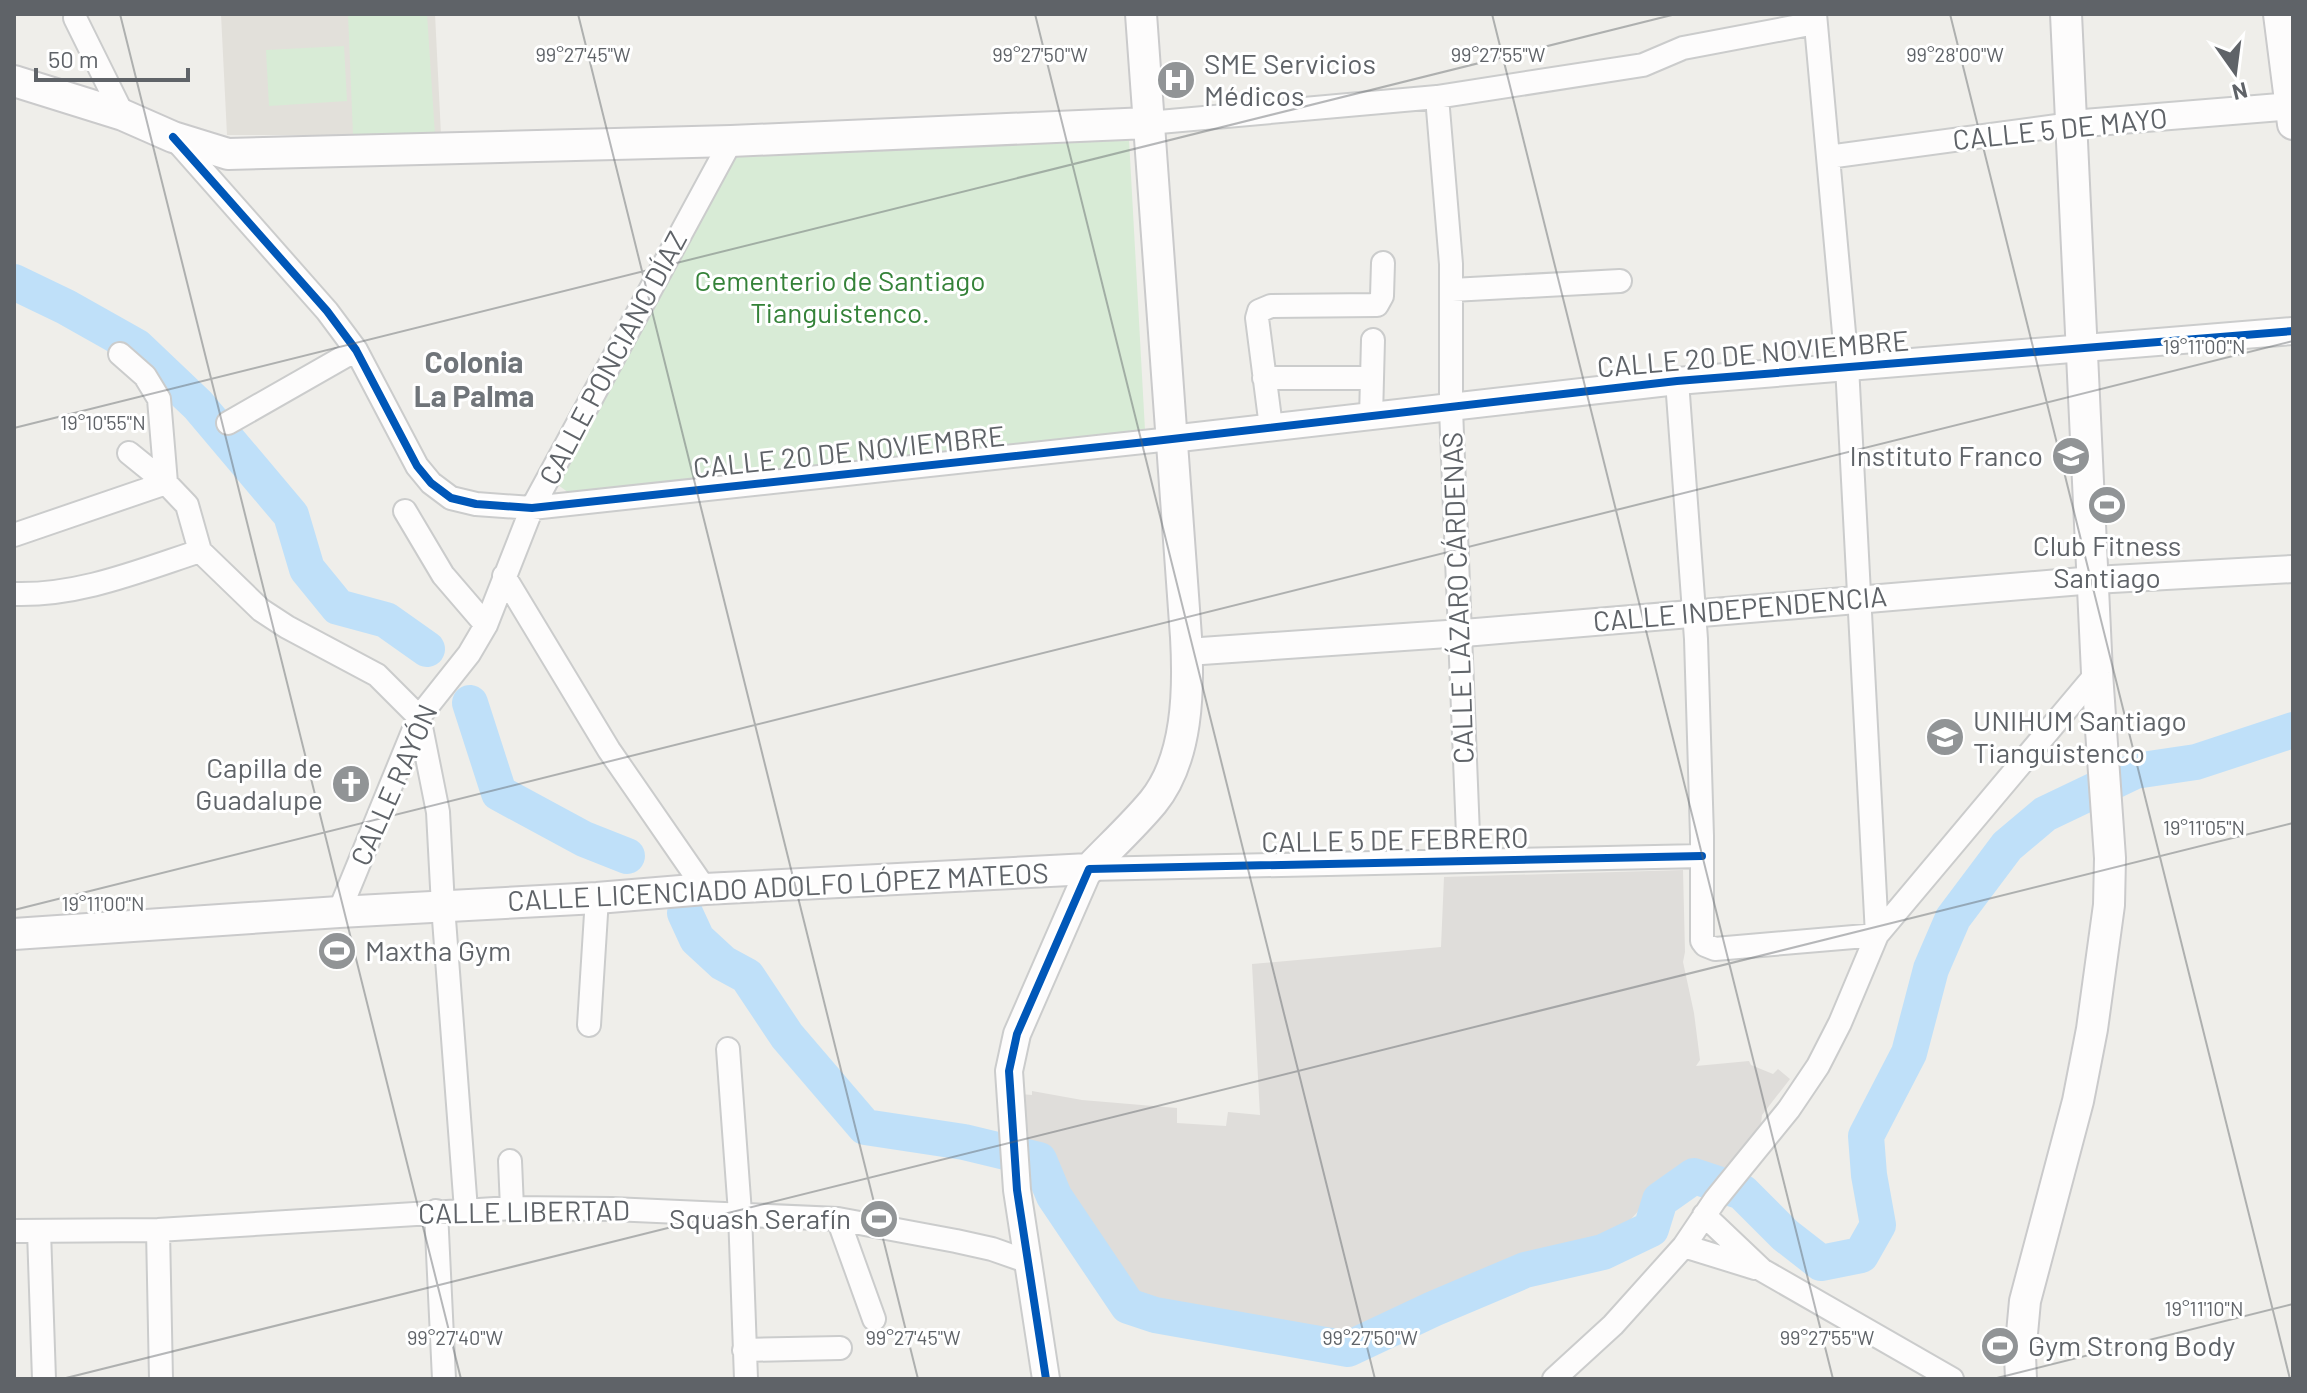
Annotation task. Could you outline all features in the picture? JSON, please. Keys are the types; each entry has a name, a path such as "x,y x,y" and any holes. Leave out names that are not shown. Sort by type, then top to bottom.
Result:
{"main road":[{"name":"CALLE LICENCIADO ADOLFO LÓPEZ MATEOS","path":"443,906 1089,869 1155,800 1174,765 1183,722 1187,652 1141,14"},
{"path":"2021,1379 2025,1301 2078,1101 2102,966 2109,905 2110,858 2097,673 2066,14"},
{"path":"2279,14 2293,112"},
{"path":"14,81 123,115 173,137 228,154 731,141 1148,123"},
{"path":"14,934 443,906"}],"street":[{"path":"75,18 123,115"},
{"path":"1148,123 1437,97 1643,65 1683,48 1815,19 1847,366 1877,935"},
{"name":"CALLE LÁZARO CÁRDENAS","path":"1437,97 1452,290 1451,409 1469,860"},
{"name":"CALLE 5 DE MAYO","path":"1828,157 2072,124 2293,112"},
{"name":"CALLE 20 DE NOVIEMBRE","path":"173,137 327,311 356,350 417,466 431,483 451,498 476,504 532,508 1451,409 1677,381 2293,331"},
{"name":"CALLE PONCIANO DÍAZ","path":"486,625 532,508 731,141"},
{"path":"1271,427 1257,318 1259,311 1271,306 1377,305 1382,296 1383,263"},
{"path":"1452,290 1620,281"},
{"path":"1371,417 1373,340"},
{"path":"228,423 356,350"},
{"path":"120,354 145,376 159,399 166,483"},
{"path":"1264,378 1371,378"},
{"path":"1677,381 1694,613 1702,941 1715,949 1877,935"},
{"path":"129,453 178,493 187,505 200,551 261,610 377,675 419,717 438,812 466,1210"},
{"path":"14,535 166,483"},
{"path":"405,511 436,565 486,625"},
{"path":"14,594 90,587 200,551"},
{"name":"CALLE INDEPENDENCIA","path":"1187,652 1458,633 2094,580 2293,569"},
{"path":"504,576 609,750 705,889"},
{"name":"CALLE RAYÓN","path":"339,912 419,717 469,654 486,625"},
{"path":"1554,1379 1613,1325 1684,1246 1710,1207 1789,1109 1818,1066 1840,1023 1877,935 2097,673"},
{"name":"CALLE 5 DE FEBRERO","path":"1089,869 1702,856"},
{"path":"1046,1379 1017,1190 1009,1071 1017,1034 1089,869"},
{"path":"589,1025 597,898"},
{"path":"728,1049 740,1213 746,1379"},
{"path":"510,1161 512,1208"},
{"path":"1710,1207 1762,1270"},
{"name":"CALLE LIBERTAD","path":"14,1231 158,1230 512,1208 740,1213 838,1219 968,1244 1029,1262"},
{"path":"436,1211 444,1379"},
{"path":"838,1219 874,1319"},
{"path":"158,1230 161,1379"},
{"path":"39,1231 44,1379"},
{"path":"1684,1246 1762,1270 1952,1379"},
{"path":"744,1350 840,1348"}],"shaded area":[{"path":"221,14 435,14 441,135 227,135"},
{"path":"1683,870 1683,962 1700,1060 1696,1066 1749,1061 1751,1065 1773,1074 1778,1069 1790,1079 1762,1115 1761,1124 1720,1176 1678,1167 1614,1238 1496,1272 1350,1338 1249,1326 1129,1301 1099,1274 1048,1146 1028,1151 1020,1094 1032,1095 1032,1091 1082,1100 1177,1108 1177,1123 1226,1126 1228,1112 1260,1115 1252,964 1441,947 1444,877"}],"green space":[{"path":"348,14 427,14 435,135 353,135"},
{"path":"344,46 347,101 269,106 266,50"},
{"name":"Cementerio de Santiago Tianguistenco.","path":"1128,121 1145,430 569,493 554,482 732,147"}],"waterway":[{"path":"14,282 137,347 198,405 291,515 307,569 338,607 386,620 427,649"},
{"path":"470,703 499,793 584,839 627,856"},
{"path":"685,913 697,939 723,963 747,976 787,1036 865,1127 964,1142 1039,1160 1054,1196 1128,1306 1155,1315 1348,1349 1525,1270 1603,1252 1651,1229 1660,1200 1694,1176 1742,1192 1785,1235 1821,1263 1861,1255 1878,1225 1866,1136 1909,1053 1931,969 1953,918 2007,846 2045,814 2135,771 2196,762 2293,730"}],"cycle path":[{"path":"173,137 327,311 356,350 417,466 431,483 451,498 476,504 532,508 1677,381 2293,331"},
{"path":"1046,1379 1017,1190 1009,1071 1017,1034 1089,869 1702,856"}],"place":[{"name":"SME Servicios Médicos","path":"1176,80"},
{"name":"Instituto Franco","path":"2071,456"},
{"name":"Club Fitness Santiago","path":"2107,505"},
{"name":"UNIHUM Santiago Tianguistenco","path":"1945,737"},
{"name":"Capilla de Guadalupe","path":"351,784"},
{"name":"Maxtha Gym","path":"337,951"},
{"name":"Squash Serafín","path":"879,1219"},
{"name":"Gym Strong Body","path":"2000,1346"}],"district":[{"name":"Colonia La Palma","path":"474,380"}]}
